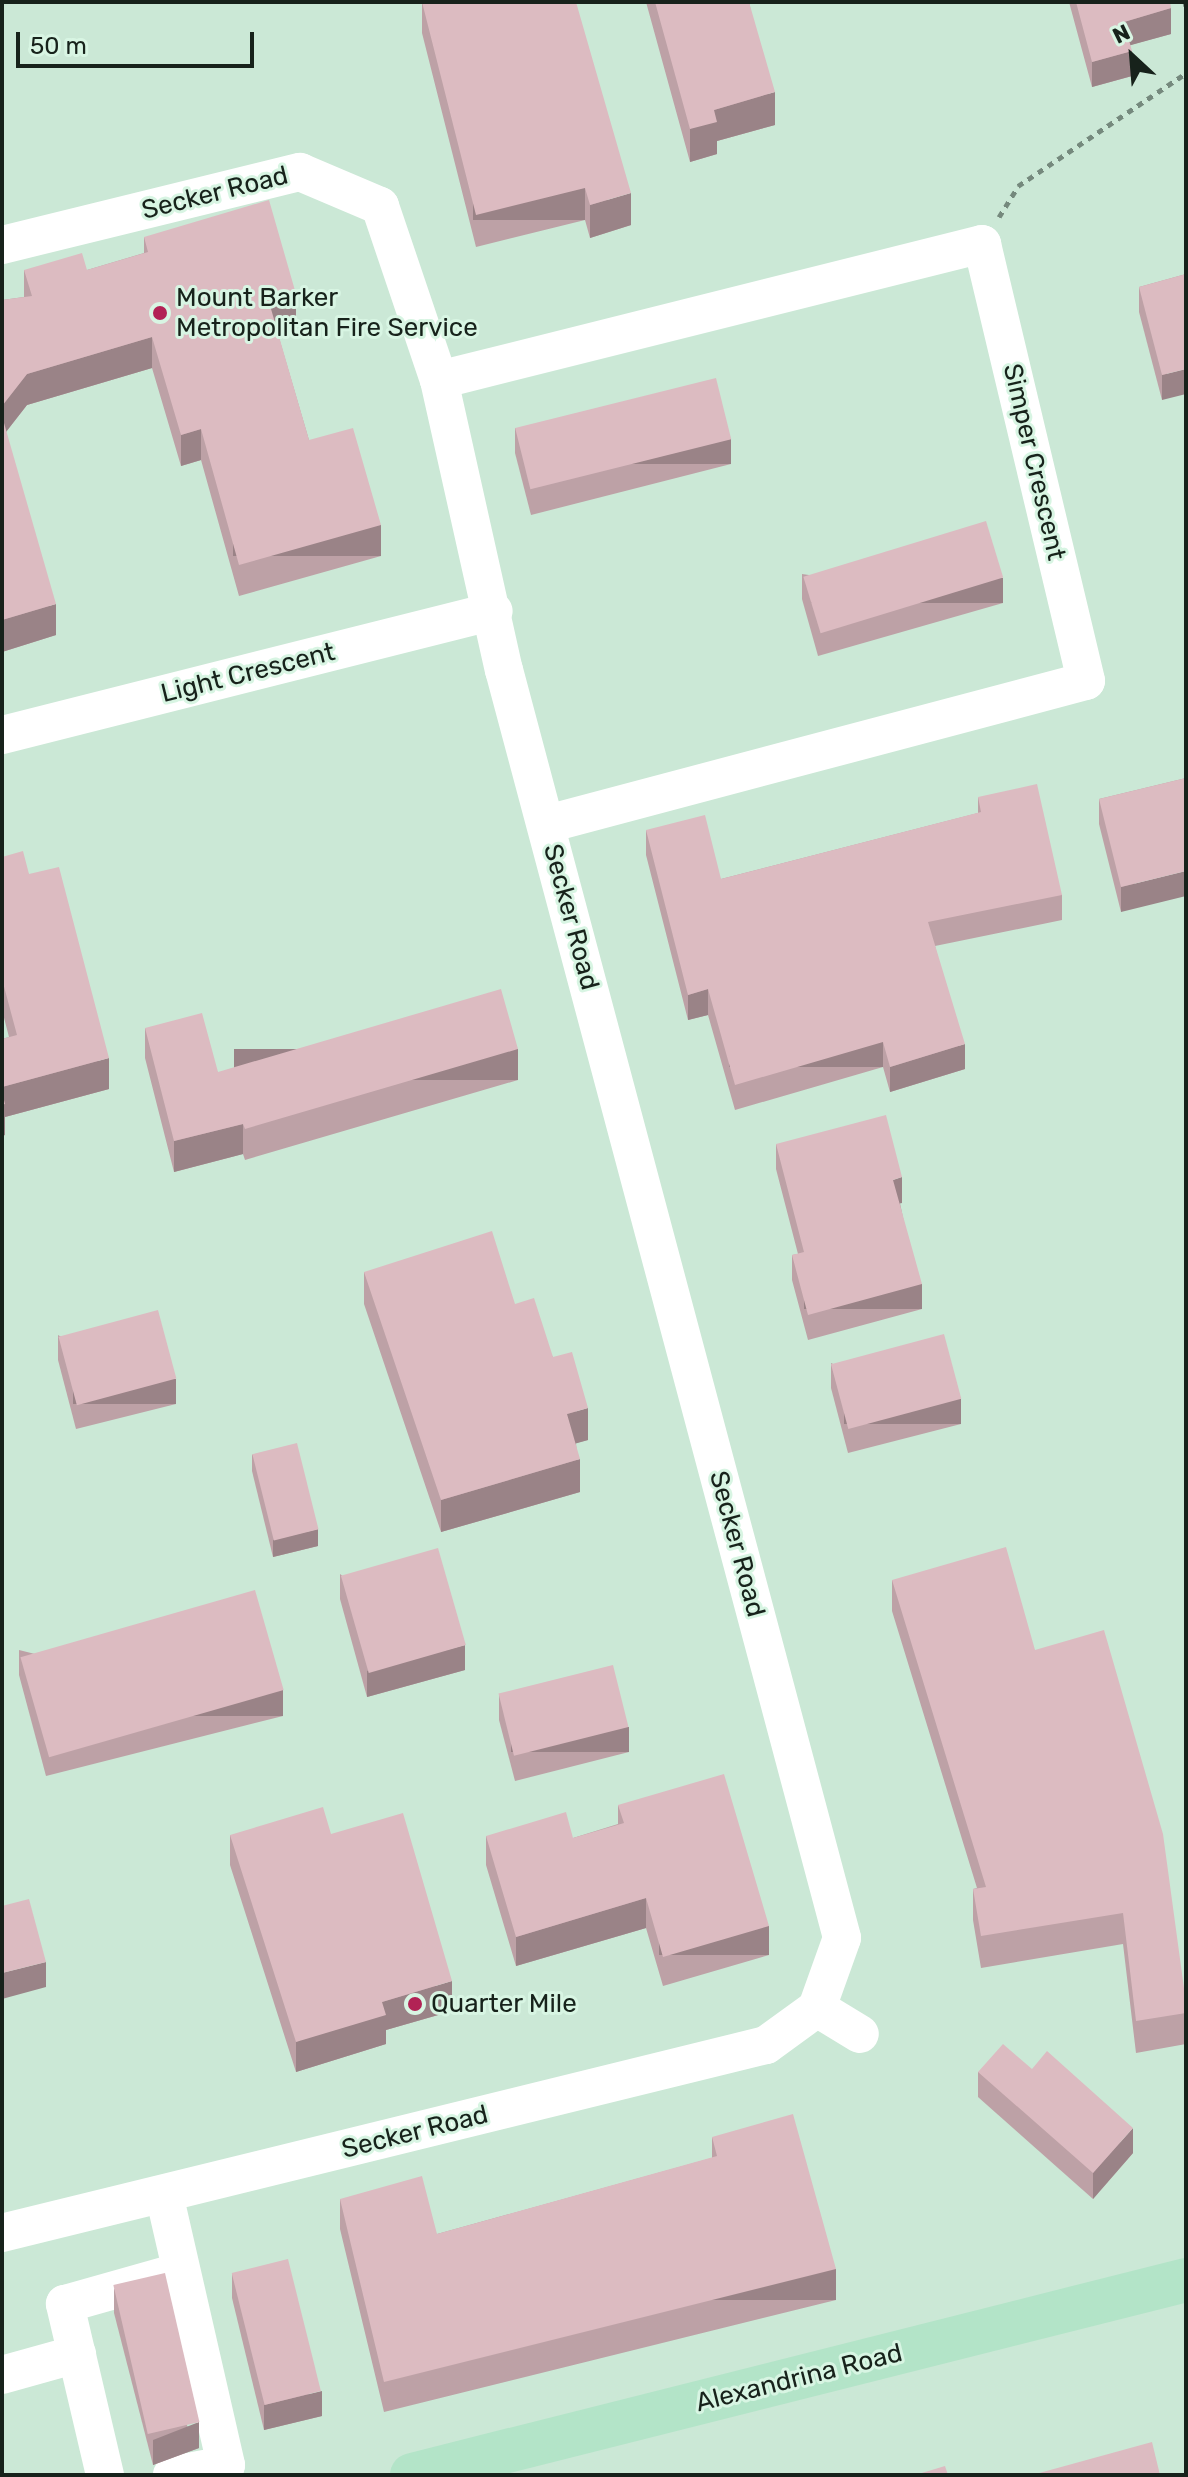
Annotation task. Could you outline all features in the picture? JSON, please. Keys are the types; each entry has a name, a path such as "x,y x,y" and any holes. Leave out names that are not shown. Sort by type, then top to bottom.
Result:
{"main road":[{"name":"Alexandrina Road","path":"430,2473 1186,2280"}],"street":[{"name":"Secker Road","path":"2,245 300,172 380,206 439,380 547,824 842,1938 817,2008 766,2045 2,2233"},
{"path":"439,380 982,244"},
{"name":"Simper Crescent","path":"547,824 1086,681 982,244"},
{"name":"Light Crescent","path":"2,735 494,611"},
{"path":"817,2008 860,2034"},
{"path":"164,2194 226,2465 172,2475"},
{"path":"105,2475 65,2304 182,2270"},
{"path":"2,2375 77,2354"}],"path":[{"path":"982,244 1018,186 1186,73"}],"building":[{"path":"422,2 576,2 631,193 590,205 585,188 476,215"},
{"path":"655,2 749,2 775,92 714,110 717,122 690,129"},
{"path":"1076,2 1170,2 1171,8 1124,22 1132,51 1092,62"},
{"path":"269,200 296,294 269,302 309,440 353,428 381,525 239,565 201,429 181,435 152,337 27,374 2,406 2,300 32,296 24,270 82,253 87,270 148,252 144,237"},
{"path":"1186,274 1186,369 1162,375 1139,287"},
{"path":"716,378 731,439 530,489 515,428"},
{"path":"2,416 56,604 2,620"},
{"path":"986,521 1003,577 821,633 803,577"},
{"path":"1186,778 1186,871 1121,887 1099,799"},
{"path":"1037,784 1062,895 928,922 965,1044 890,1067 883,1042 735,1085 708,989 688,995 646,830 705,815 721,879 981,812 978,797"},
{"path":"23,851 29,874 59,867 109,1058 2,1087 2,1039 17,1035 2,979 2,857"},
{"path":"501,989 518,1049 245,1129 243,1124 174,1141 145,1028 202,1013 218,1072"},
{"path":"886,1115 902,1177 893,1180 922,1284 808,1315 792,1255 804,1252 776,1144"},
{"path":"492,1231 515,1304 534,1298 553,1357 572,1352 588,1408 567,1414 580,1459 441,1500 364,1272"},
{"path":"158,1310 176,1379 77,1405 59,1337"},
{"path":"944,1334 961,1399 848,1429 831,1364"},
{"path":"297,1443 319,1529 274,1540 252,1454"},
{"path":"1006,1547 1035,1650 1104,1630 1163,1834 1186,2013 1136,2021 1123,1913 981,1936 973,1889 986,1887 892,1580"},
{"path":"438,1548 466,1645 369,1673 341,1576"},
{"path":"255,1590 284,1690 49,1757 20,1657"},
{"path":"613,1665 628,1727 514,1756 499,1694"},
{"path":"724,1774 769,1926 663,1957 646,1898 516,1937 486,1836 566,1812 573,1838 624,1823 618,1805"},
{"path":"323,1807 331,1834 403,1813 452,1981 382,2002 386,2015 296,2042 230,1835"},
{"path":"29,1899 46,1962 2,1973 2,1906"},
{"path":"1003,2044 1032,2069 1047,2051 1133,2128 1093,2173 978,2072"},
{"path":"793,2114 836,2269 384,2382 340,2199 422,2176 437,2234 717,2156 712,2137"},
{"path":"288,2259 321,2391 265,2405 232,2273"},
{"path":"165,2273 199,2422 148,2434 113,2285"},
{"path":"1152,2442 1160,2475 1032,2475"},
{"path":"945,2466 948,2475 915,2475"}],"place":[{"name":"Mount Barker Metropolitan Fire Service","path":"160,313"},
{"name":"Quarter Mile","path":"415,2004"}]}
